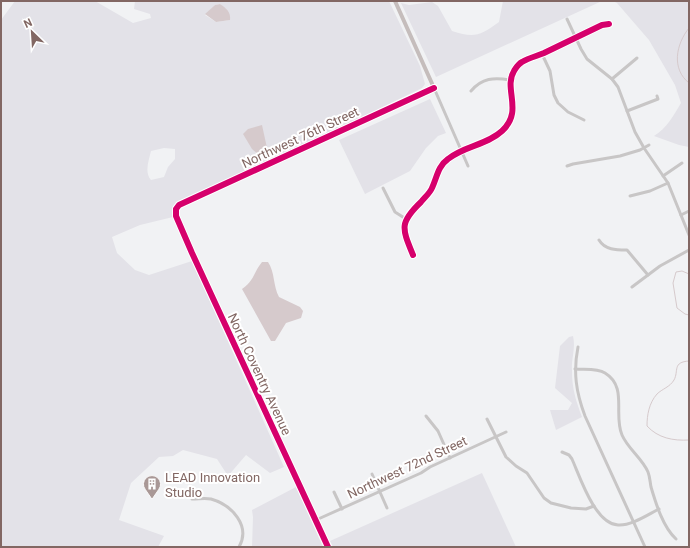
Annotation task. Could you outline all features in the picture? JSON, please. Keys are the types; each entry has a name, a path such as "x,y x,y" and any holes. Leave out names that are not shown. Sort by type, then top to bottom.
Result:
{"street":[{"path":"395,1 468,166"},
{"path":"567,19 587,59 612,79 618,87 635,132 668,183 689,234"},
{"path":"413,255 404,232 406,219 432,188 440,166 448,158 494,138 503,131 509,123 512,116 513,98 510,80 513,72 520,63 602,25 609,24"},
{"path":"542,54 550,71 554,94 558,104 563,109 584,120"},
{"path":"612,79 637,58"},
{"path":"471,91 487,79 493,78 510,80"},
{"name":"Northwest 76th Street","path":"176,209 179,205 434,88"},
{"path":"627,111 658,99 657,96"},
{"path":"567,166 620,156 650,145"},
{"path":"663,176 682,163"},
{"path":"630,196 650,191 668,183"},
{"path":"383,188 395,212 406,219"},
{"name":"North Coventry Avenue","path":"176,209 176,216 192,253 328,547"},
{"path":"681,215 689,211"},
{"path":"598,240 603,246 610,249 627,250 648,275"},
{"path":"627,250 630,245"},
{"path":"632,287 666,262 689,250"},
{"path":"578,347 575,369 575,383 578,399 632,522 645,547"},
{"path":"575,369 605,373 616,383 619,392 618,420 622,435 631,450 640,459 648,472 658,509 670,534 676,539"},
{"path":"426,416 438,431 450,458"},
{"path":"487,419 506,457 527,473 544,498 551,503 571,508 586,509 594,506"},
{"name":"Northwest 72nd Street","path":"316,520 421,473 430,467 506,432"},
{"path":"562,452 569,455 572,459 594,506 605,519 610,522 617,525 625,524 658,509"},
{"path":"372,474 387,508"},
{"path":"334,492 342,509"},
{"path":"192,499 210,499 218,502 238,517 243,530 243,538 239,547"}],"shaded area":[{"path":"15,1 95,1 133,23 151,18 150,14 134,9 135,1 389,1 420,66 425,84 422,88 177,203 172,214 173,217 140,225 112,237 117,253 135,270 149,275 192,261 284,467 270,473 246,455 228,476 217,459 183,450 173,456 159,457 131,483 119,520 164,536 158,547 1,547 1,20","holes":["220,4 226,9 230,20 216,22 205,15 215,5","164,148 175,149 175,159 168,167 164,177 151,180 147,170 151,151"]},
{"path":"503,1 602,1 436,77 401,3 409,5 432,2 438,6 452,31 472,35 482,33 499,22"},
{"path":"613,1 689,1 689,147 654,136 659,133 673,117 681,103 675,85 649,40 617,3"},
{"path":"220,4 228,10 230,20 216,22 205,14 215,5"},
{"path":"430,99 446,133 438,136 426,148 410,171 365,194 339,140"},
{"path":"262,125 267,148 264,153 259,155 252,149 243,134 248,129"},
{"path":"262,262 268,262 270,266 279,297 300,307 303,311 301,318 286,323 275,341 271,341 242,289 252,279"},
{"path":"573,336 573,384 576,400 582,417 556,430 550,410 568,410 572,403 555,388 560,346 569,337"},
{"path":"482,473 516,547 333,547 330,541"},
{"path":"296,487 323,547 252,547 252,510"}],"waterway":[{"path":"689,28 681,41 677,56 680,71 689,83"},
{"path":"689,274 682,271 676,272 673,283 677,308 689,315"},
{"path":"689,361 678,365 674,380 659,392 652,401 647,418 647,426 661,436 677,440 689,440"},
{"path":"689,484 689,492"}],"cycle path":[{"path":"413,255 405,232 406,221 409,215 430,192 440,168 445,162 461,151 483,143 496,136 508,123 512,116 513,108 511,78 518,65 602,25 609,24"},
{"path":"328,547 192,253 176,216 176,209 179,205 434,88"}],"place":[{"name":"LEAD Innovation Studio","path":"152,499"}]}
